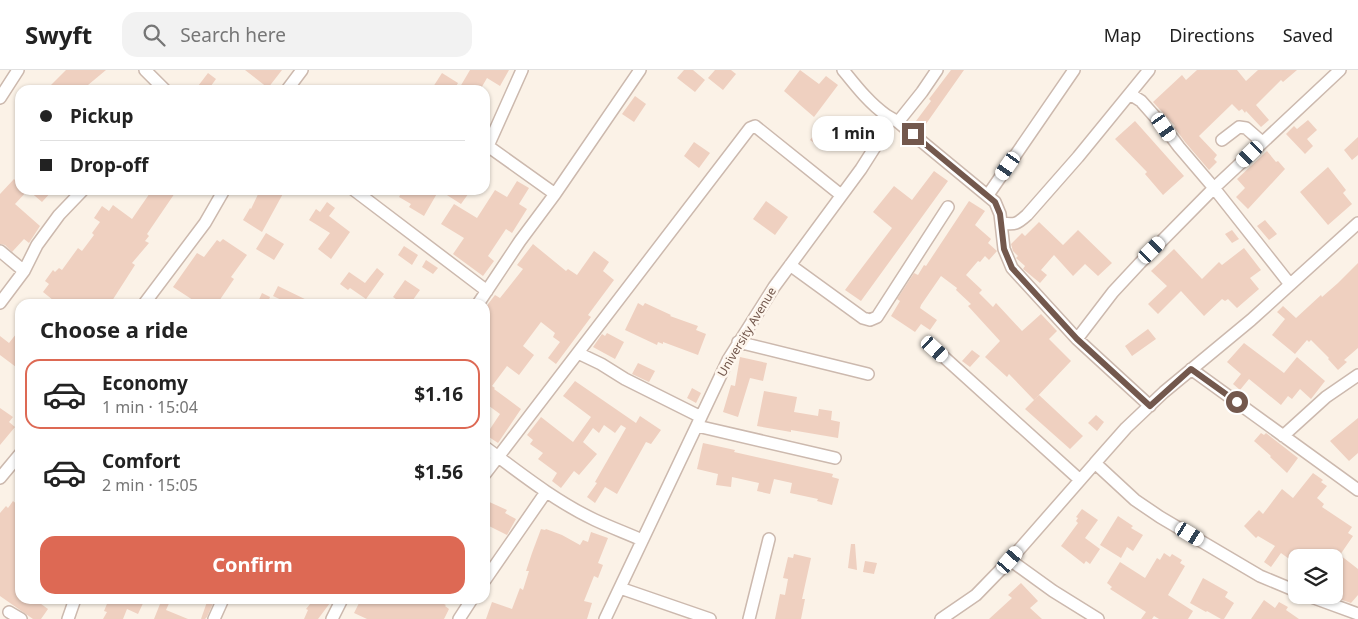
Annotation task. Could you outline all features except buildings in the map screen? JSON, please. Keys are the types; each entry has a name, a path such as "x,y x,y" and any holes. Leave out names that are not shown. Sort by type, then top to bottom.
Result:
{"street":[{"path":"0,98 18,70"},
{"path":"291,85 302,70"},
{"path":"490,137 522,70"},
{"path":"481,299 640,70"},
{"path":"844,70 856,86 879,110 898,122 995,202 1002,223 1004,249 1012,268 1077,339 1150,406"},
{"path":"898,122 922,92 936,70"},
{"path":"988,195 1074,70"},
{"path":"1002,223 1014,224 1020,222 1027,215 1149,70"},
{"path":"1077,339 1113,292 1140,263 1214,188 1340,70"},
{"path":"149,72 159,85"},
{"path":"1130,94 1141,101 1164,127 1289,283"},
{"name":"University Avenue","path":"605,619 720,374 738,342 774,287 875,147 886,115"},
{"path":"490,466 753,126 841,195"},
{"path":"1222,140 1238,127 1246,128 1262,142"},
{"path":"490,148 555,194"},
{"path":"0,302 24,271 37,245 59,216 78,195"},
{"path":"149,299 205,222 221,195"},
{"path":"361,195 487,291"},
{"path":"790,265 863,318 870,320 877,317 948,206"},
{"path":"941,619 976,595 1010,560 1126,428 1191,369 1251,320 1289,283 1358,223"},
{"path":"0,251 24,271"},
{"path":"738,342 868,374"},
{"path":"935,349 1080,480"},
{"path":"578,353 601,364 699,421 835,458"},
{"path":"1191,369 1358,490"},
{"path":"1284,436 1326,397 1358,375"},
{"path":"490,451 546,492 594,520 642,540"},
{"path":"0,478 15,460"},
{"path":"1095,463 1135,500 1160,517 1260,576 1288,588"},
{"path":"490,573 546,492"},
{"path":"749,619 769,539"},
{"path":"1010,560 1053,591 1098,619"},
{"path":"620,588 710,619"},
{"path":"68,619 73,604"},
{"path":"214,619 221,604"},
{"path":"332,619 340,604"},
{"path":"459,619 469,604"},
{"path":"1331,604 1358,614"},
{"path":"9,612 21,619"}],"route":[{"path":"913,134 995,202 1002,223 1004,249 1012,268 1077,339 1150,406 1191,369 1237,402"}]}
